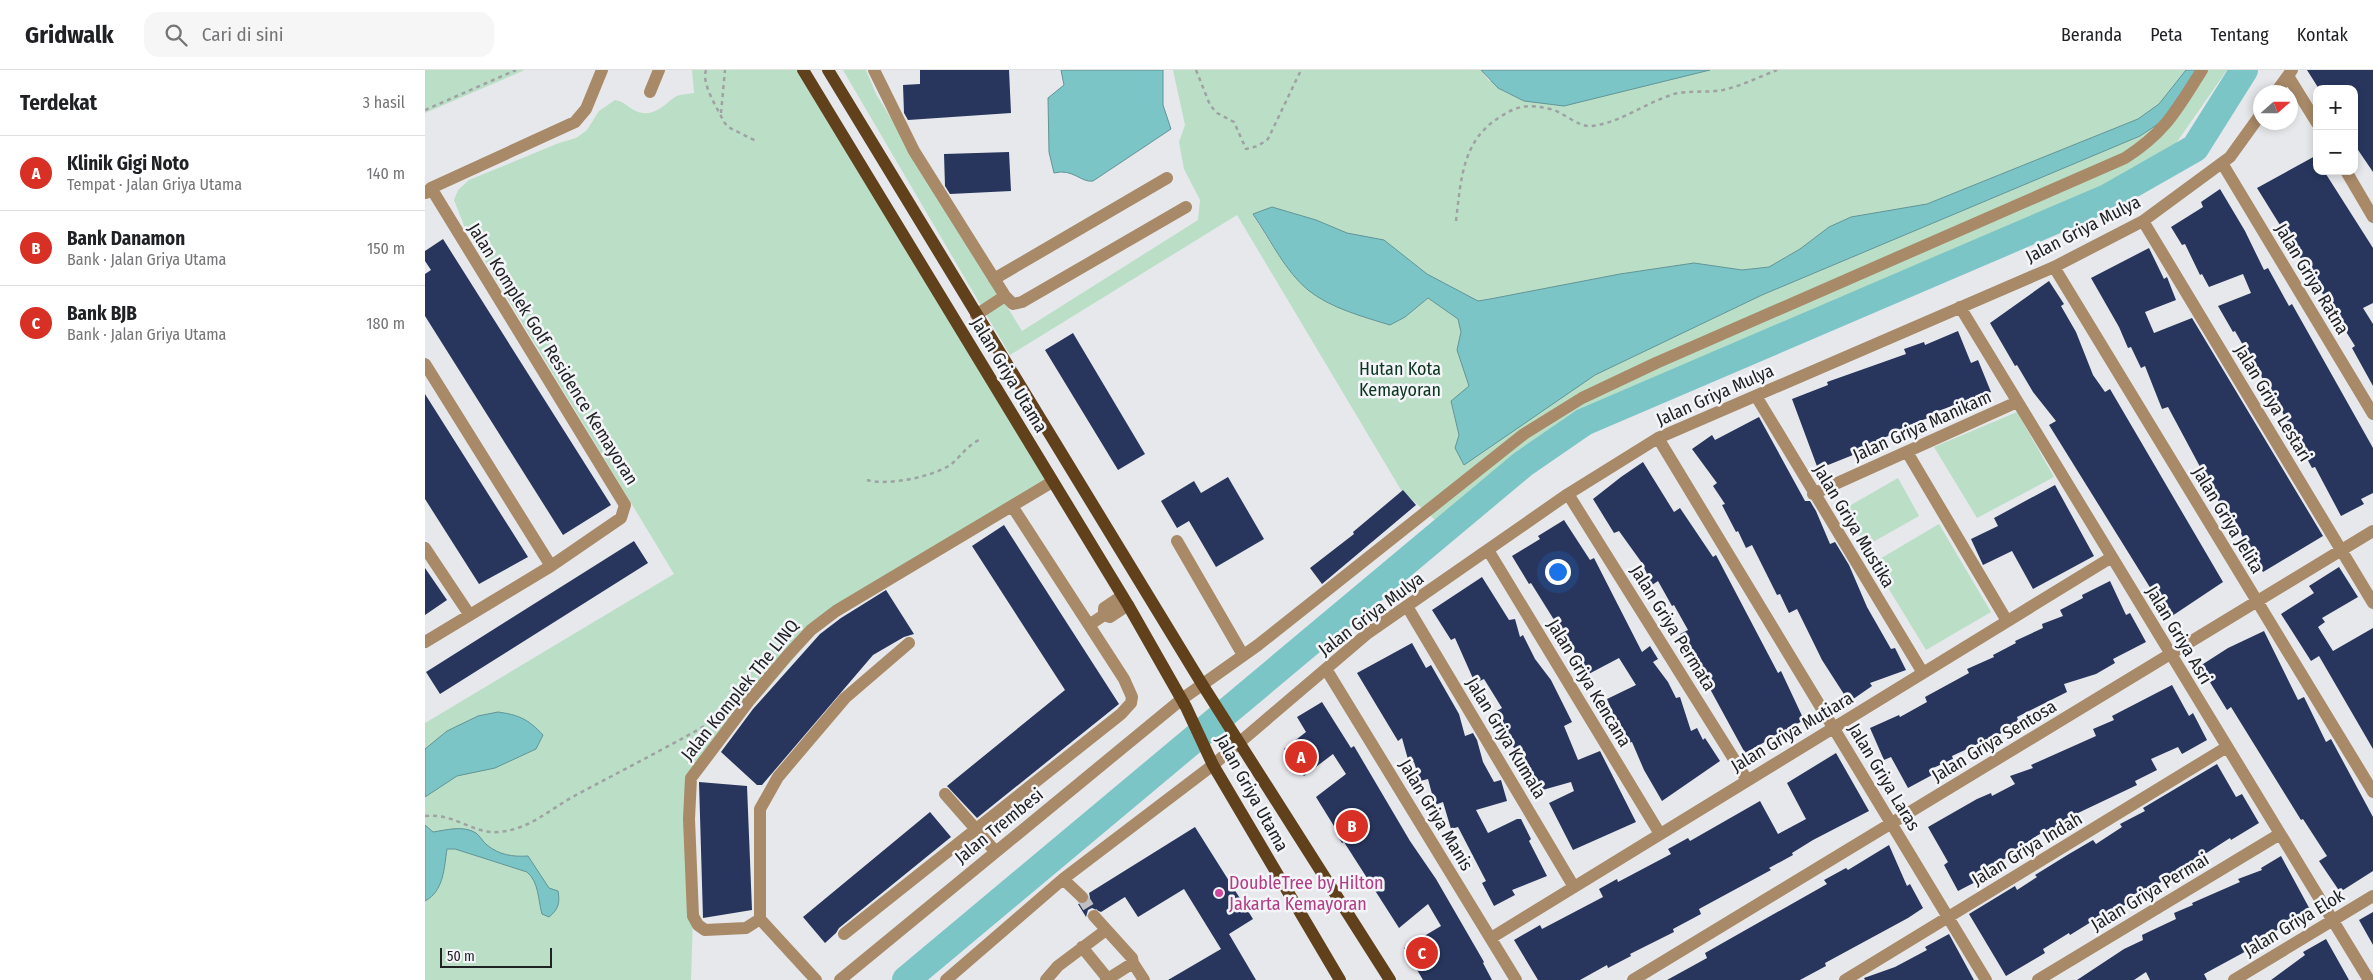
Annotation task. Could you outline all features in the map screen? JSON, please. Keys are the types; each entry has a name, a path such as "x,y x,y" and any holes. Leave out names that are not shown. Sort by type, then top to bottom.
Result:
{"main road":[{"name":"Jalan Griya Utama","path":"803,70 1125,601 1184,703 1211,759 1340,980"},
{"name":"Jalan Griya Utama","path":"828,70 1204,686 1390,980"}],"street":[{"name":"Jalan Komplek Golf Residence Kemayoran","path":"425,642 551,566 621,518 625,505 428,191 575,122 586,109 602,70"},
{"path":"650,92 659,70"},
{"path":"874,70 887,100 914,151 1010,302 1017,304 1186,207"},
{"path":"1184,703 1524,434 1582,398 1656,364 2125,158 2157,134 2171,118 2202,70"},
{"path":"2281,85 2290,73 2313,116"},
{"name":"Jalan Griya Mulya","path":"946,980 1063,879 1368,634 1408,608 1568,494 1658,438 2053,267 2143,221 2230,157 2253,125"},
{"name":"Jalan Griya Ratna","path":"2222,163 2373,414"},
{"path":"2347,175 2373,217"},
{"path":"995,279 1167,178"},
{"name":"Jalan Griya Lestari","path":"2143,221 2373,603"},
{"name":"Jalan Griya Jelita","path":"2053,267 2373,792"},
{"path":"976,315 1005,296"},
{"name":"Jalan Griya Asri","path":"1960,307 2369,980"},
{"path":"425,364 551,566"},
{"name":"Jalan Griya Mustika","path":"1755,396 1923,673"},
{"name":"Jalan Griya Manikam","path":"1813,494 2017,402"},
{"name":"Jalan Griya Laras","path":"1658,438 1986,980"},
{"path":"1907,452 2007,622"},
{"name":"Jalan Komplek The LINQ","path":"760,919 746,928 705,930 698,925 693,916 689,819 691,778 749,701 811,630 836,611 1052,482"},
{"name":"Jalan Griya Permata","path":"1568,494 1747,780"},
{"path":"844,934 1121,714 1131,703 1132,696 1124,679 1012,506"},
{"name":"Jalan Griya Sentosa","path":"1633,980 2373,532"},
{"path":"1177,541 1243,655"},
{"path":"425,548 469,614"},
{"name":"Jalan Griya Kencana","path":"1488,550 1660,834"},
{"name":"Jalan Griya Mutiara","path":"1491,938 2112,557"},
{"path":"1089,625 1104,616 1110,617 1125,601"},
{"name":"Jalan Griya Kumala","path":"1408,608 1574,887"},
{"path":"816,980 760,919 760,808 778,777 845,698 909,643"},
{"name":"Jalan Griya Manis","path":"1326,669 1517,980"},
{"name":"Jalan Trembesi","path":"840,980 995,852 1184,703"},
{"name":"Jalan Griya Indah","path":"1845,980 2227,747"},
{"path":"945,794 995,852"},
{"name":"Jalan Griya Permai","path":"2039,980 2280,834"},
{"path":"1063,879 1082,897"},
{"name":"Jalan Griya Elok","path":"2233,980 2373,896"},
{"path":"1094,916 1132,958 1133,963 1144,980"},
{"path":"1046,980 1059,966 1106,930"},
{"path":"1082,947 1107,979 1133,963"}],"path":[{"path":"425,110 516,70"},
{"path":"706,70 707,84 728,127 756,141"},
{"path":"721,115 725,70"},
{"path":"1196,70 1210,105 1217,113 1234,122 1246,149 1258,146 1267,139 1301,70"},
{"path":"1456,221 1463,174 1477,137 1487,125 1510,110 1524,105 1552,109 1589,126 1599,125 1619,119 1676,94 1723,90 1777,70"},
{"path":"867,480 876,483 902,480 942,469 951,464 967,446 979,440"},
{"path":"425,816 449,817 484,831 497,832 523,827 574,796 659,753 725,715"}],"green space":[{"path":"425,70 525,70 425,113"},
{"path":"692,70 803,70 1052,482 829,617 691,778 693,916 691,980 425,980 425,723 674,574 465,228 454,200 458,190 469,180 559,143 576,138 587,130 599,111 615,100 635,111 648,113 660,108 677,96 694,93"},
{"name":"Hutan Kota Kemayoran","path":"843,70 866,70 876,94 1022,331 1198,220 1200,200 1184,169 1179,142 1185,125 1173,70 1481,70 1489,81 1661,80 1710,70 2186,70 2159,104 2138,119 1927,204 1851,217 1829,227 1800,249 1769,267 1742,270 1694,263 1620,274 1478,301 1427,274 1384,240 1347,233 1316,220 1253,214 1271,244 1303,285 1338,307 1390,325 1405,317 1428,298 1458,319 1461,332 1457,350 1469,386 1451,402 1459,435 1455,448 1550,403 1595,375 1762,295 2140,136 2197,70 2227,70 2172,149 2135,175 1590,411 1540,444 1441,525 1401,490 1237,215 1010,355"},
{"path":"2017,412 2054,477 1977,518 1934,447"},
{"path":"1898,478 1919,516 1866,546 1844,509"},
{"path":"1939,524 1991,612 1926,650 1873,563"}],"water":[{"path":"1061,70 1163,70 1163,105 1171,129 1093,181 1085,180 1066,172 1054,173 1049,152 1048,98 1064,85"},
{"path":"1481,70 1710,70 1564,106 1524,101 1498,88"},
{"path":"2186,70 2197,70 2161,122 2140,136 1762,295 1595,375 1464,465 1455,448 1459,435 1451,401 1469,386 1457,350 1461,332 1458,319 1428,298 1405,317 1390,325 1326,302 1308,290 1292,274 1253,214 1272,207 1316,220 1347,233 1384,240 1427,274 1478,301 1620,274 1694,263 1742,270 1769,267 1800,249 1829,227 1851,217 1927,204 2138,119 2159,104"},
{"path":"498,712 528,721 538,730 543,735 536,749 495,768 457,776 425,797 425,749 447,731 478,716"},
{"path":"425,825 433,832 466,829 476,833 496,851 512,856 528,856 549,888 558,891 559,902 557,908 549,917 542,914 536,886 527,872 455,849 447,849 440,885 431,897 425,901"}],"building":[{"path":"920,70 1009,70 1011,113 908,120 904,113 903,85 920,84"},
{"path":"2307,70 2373,70 2373,172 2358,150 2358,85 2316,85"},
{"path":"1009,152 1011,191 950,194 945,186 944,154"},
{"path":"2313,157 2313,175 2327,175 2373,248 2373,303 2363,308 2373,324 2373,386 2352,348 2355,346 2257,188"},
{"path":"2220,189 2245,231 2264,270 2268,268 2289,306 2292,304 2373,448 2373,493 2361,499 2364,504 2341,516 2315,467 2312,468 2279,406 2277,407 2246,346 2244,347 2235,331 2233,332 2218,306 2251,293 2243,274 2209,287 2202,274 2200,275 2185,244 2182,245 2171,227 2203,207 2201,202"},
{"path":"443,239 611,505 563,535 425,316 425,274 431,270 425,261 425,251"},
{"path":"2149,248 2164,279 2167,277 2176,300 2145,312 2154,333 2192,318 2323,536 2263,572 2247,546 2235,521 2224,504 2221,506 2168,407 2162,409 2145,366 2141,368 2131,347 2128,348 2119,327 2091,278"},
{"path":"2049,281 2064,304 2061,306 2076,332 2093,375 2105,392 2110,389 2223,582 2169,618 2049,425 2056,421 2033,392 2017,365 2015,366 1990,323"},
{"path":"1958,331 1971,363 1978,360 1991,392 1927,415 1928,418 1904,427 1905,429 1881,439 1883,443 1818,469 1792,399 1828,385 1827,382 1906,354 1904,349 1924,342 1925,345"},
{"path":"1073,333 1145,454 1118,470 1045,350"},
{"path":"425,394 528,557 479,584 425,499"},
{"path":"1759,417 1805,501 1810,501 1816,511 1830,544 1835,542 1849,565 1867,607 1891,649 1895,648 1906,670 1870,683 1872,686 1849,702 1822,660 1797,609 1789,613 1780,594 1777,595 1752,545 1746,548 1738,531 1736,532 1722,505 1725,504 1713,486 1717,483 1692,449 1712,435 1715,440"},
{"path":"1643,462 1674,512 1680,508 1713,557 1716,555 1778,673 1781,671 1804,720 1745,753 1680,634 1688,630 1674,605 1672,606 1658,581 1652,585 1642,563 1619,531 1614,533 1593,499"},
{"path":"1228,477 1264,539 1216,567 1189,521 1177,528 1161,501 1194,481 1201,493"},
{"path":"2055,485 2094,556 2033,589 2012,551 1983,565 1971,539 1998,526 1994,518"},
{"path":"1403,490 1416,505 1322,584 1310,568 1354,534 1353,532"},
{"path":"1564,520 1590,560 1594,558 1642,652 1650,646 1658,659 1653,662 1668,682 1676,698 1680,697 1691,731 1697,728 1703,740 1705,738 1720,761 1662,801 1644,770 1632,742 1628,743 1619,720 1616,721 1607,699 1636,685 1619,658 1583,677 1574,660 1577,658 1563,630 1561,631 1512,556 1540,539 1538,536"},
{"path":"1004,525 1119,704 977,818 947,786 1065,690 972,546"},
{"path":"634,541 648,563 440,694 426,672"},
{"path":"2339,567 2358,597 2322,618 2325,622 2318,627 2333,651 2373,628 2373,749 2319,656 2311,661 2281,614 2314,593 2309,586"},
{"path":"425,568 447,600 425,615"},
{"path":"1482,577 1509,620 1515,619 1520,637 1523,635 1535,659 1551,680 1572,722 1564,726 1578,760 1600,751 1636,822 1573,850 1549,803 1574,791 1571,782 1539,791 1531,772 1504,734 1506,732 1495,712 1502,708 1484,679 1475,683 1455,638 1451,640 1432,610"},
{"path":"2110,581 2126,615 2130,613 2146,642 2113,659 2115,663 2096,674 2064,684 2067,692 2017,717 2019,723 2002,730 2004,732 1952,756 1953,759 1931,769 1934,774 1908,788 1891,757 1884,760 1870,728 1899,715 1900,717 1927,702 1925,697 1969,673 1967,669 1994,657 1993,655 2016,643 2015,641 2043,628 2042,624 2063,616 2060,610 2083,598 2082,595"},
{"path":"886,590 914,634 904,637 873,655 762,785 757,785 721,752 753,709 820,634 841,618"},
{"path":"2264,631 2298,700 2304,697 2326,742 2331,739 2373,817 2373,871 2340,892 2319,861 2327,856 2303,819 2301,820 2231,707 2227,710 2200,666 2228,648"},
{"path":"1412,643 1426,668 1431,665 1459,714 1465,736 1473,733 1483,762 1494,782 1501,780 1507,801 1476,810 1488,833 1517,819 1521,819 1531,839 1529,841 1547,876 1512,890 1515,895 1494,906 1482,883 1486,881 1458,827 1451,829 1443,802 1435,805 1428,779 1420,781 1414,762 1409,763 1402,738 1398,741 1357,673"},
{"path":"2172,685 2189,716 2193,713 2207,740 2182,754 2178,747 2151,759 2157,770 2135,781 2137,785 2078,813 2079,817 2038,835 1989,870 1991,874 1958,891 1944,865 1948,862 1928,827 1977,799 1991,793 1992,796 2015,784 2010,776 2033,768 2031,765 2096,736 2093,729 2114,720 2112,716"},
{"path":"1322,702 1351,748 1354,746 1410,841 1436,879 1484,962 1492,980 1423,980 1404,948 1441,926 1428,904 1399,928 1344,842 1342,843 1335,832 1337,831 1316,797 1346,774 1333,754 1304,776 1284,749 1306,732 1297,717"},
{"path":"1836,753 1869,811 1813,840 1792,853 1793,855 1769,868 1771,870 1699,909 1701,914 1673,929 1674,932 1630,954 1631,956 1608,968 1607,965 1580,980 1538,980 1514,940 1540,925 1542,929 1603,897 1599,889 1617,879 1618,882 1671,854 1668,849 1688,838 1690,841 1760,801 1778,834 1806,819 1787,783"},
{"path":"2217,764 2236,797 2242,794 2259,823 2231,840 2230,838 2114,912 2112,909 2070,935 2069,933 2043,949 2045,953 2006,976 1969,914 2015,886 2017,890 2037,877 2035,875 2093,840 2096,844 2122,827 2120,824 2145,811 2143,808"},
{"path":"699,782 747,786 752,910 703,918"},
{"path":"930,812 951,837 839,928 825,943 803,917"},
{"path":"1195,827 1253,919 1229,934 1256,980 1168,980 1221,949 1184,889 1138,917 1125,897 1101,912 1092,908 1088,910 1086,917 1078,904 1088,903 1089,893"},
{"path":"1889,845 1907,886 1910,884 1923,908 1908,918 1825,963 1826,966 1800,980 1667,980 1707,958 1705,953 1827,884 1824,880 1846,868 1848,870"},
{"path":"2281,856 2313,915 2261,937 2263,942 2204,974 2207,980 2150,980 2146,972 2134,980 2077,980 2124,949 2143,940 2142,935 2176,919 2174,913 2240,882 2238,879 2262,870 2261,868"},
{"path":"2373,912 2373,945 2359,920"},
{"path":"1949,934 1974,980 1865,980 1864,978 1895,967 1927,950 1925,947"},
{"path":"2326,939 2349,980 2271,980 2305,955 2303,952"}],"waterway":[{"path":"906,980 1523,464 1584,422 2109,197 2195,148 2244,70"}],"tunnel":[{"path":"1082,897 1094,916"}],"place":[{"name":"Klinik Gigi Noto","path":"1301,757"},
{"name":"Bank Danamon","path":"1352,826"},
{"name":"DoubleTree by Hilton Jakarta Kemayoran","path":"1219,893"},
{"name":"Bank BJB","path":"1422,953"}]}
